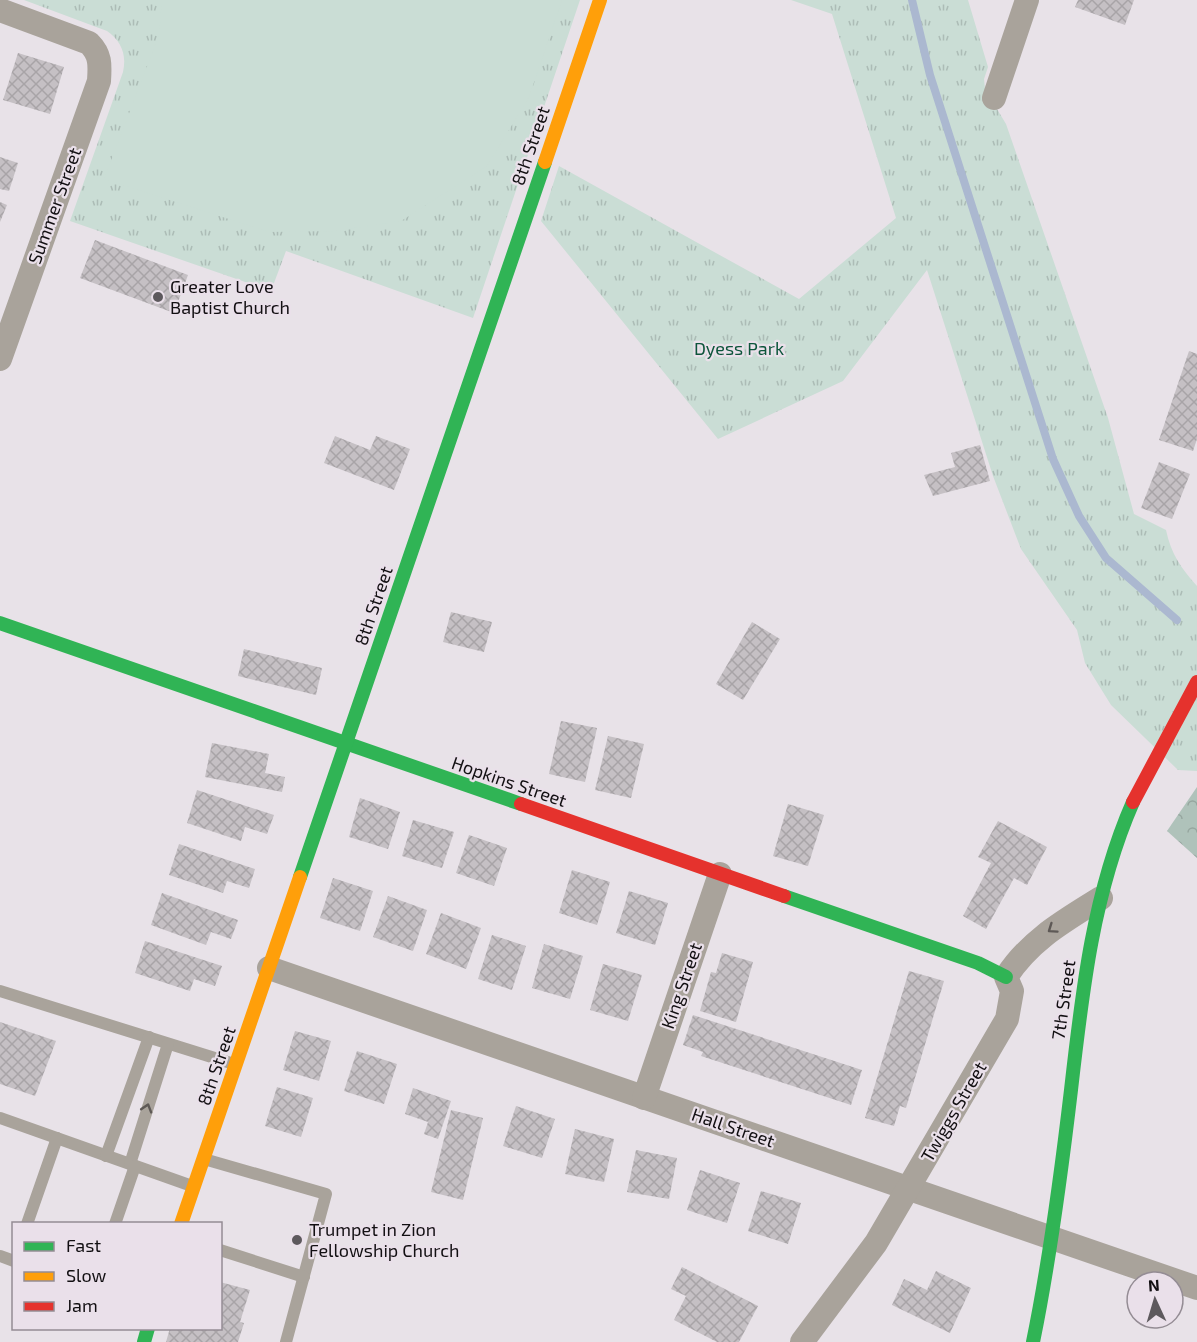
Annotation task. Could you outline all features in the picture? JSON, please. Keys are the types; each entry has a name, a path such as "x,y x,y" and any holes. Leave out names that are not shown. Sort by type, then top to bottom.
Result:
{"street":[{"name":"8th Street","path":"182,1222 600,0"},
{"path":"993,98 1027,0"},
{"name":"Summer Street","path":"0,10 89,43 97,52 100,64 99,81 0,359"},
{"name":"Hopkins Street","path":"0,623 978,963 1006,977"},
{"name":"7th Street","path":"1033,1342 1053,1238 1081,1000 1101,898 1120,836 1136,796 1197,682"},
{"name":"King Street","path":"644,1098 720,874"},
{"path":"1006,977 1020,956 1043,936 1101,898"},
{"name":"Hall Street","path":"269,968 1197,1288"},
{"name":"Twiggs Street","path":"802,1342 876,1243 1007,1020 1012,990 1006,977"}],"lane":[{"path":"0,991 237,1065"},
{"path":"106,1156 149,1037"},
{"path":"116,1222 168,1044"},
{"path":"0,1118 193,1186"},
{"path":"28,1222 57,1138"},
{"path":"202,1159 326,1194 286,1342"},
{"path":"222,1251 304,1276"}],"green space":[{"path":"24,0 580,0 473,318 286,251 271,291 70,221 123,72 122,48 107,31"},
{"path":"162,0 562,0 529,97 487,166 401,221 334,231 269,232 104,179 159,35"},
{"name":"Dyess Park","path":"791,0 968,0 988,67 984,79 985,89 1006,124 1108,418 1134,514 1166,530 1177,560 1197,586 1197,771 1178,770 1111,705 1085,663 1077,630 1021,549 993,476 927,270 843,381 718,439 541,221 559,166 799,299 896,218 832,14"},
{"path":"1197,787 1197,858 1167,831"}],"building":[{"path":"1078,0 1134,0 1125,25 1075,7"},
{"path":"18,53 64,67 50,114 3,100"},
{"path":"0,157 18,163 9,191 0,189"},
{"path":"0,202 7,205 0,222"},
{"path":"95,240 188,275 174,313 80,278"},
{"path":"1189,351 1197,354 1197,439 1193,451 1159,440"},
{"path":"335,436 370,450 376,436 410,449 394,490 324,463"},
{"path":"980,445 990,481 933,496 924,475 955,467 951,453"},
{"path":"1159,462 1190,474 1172,519 1141,508"},
{"path":"451,612 492,622 484,652 443,642"},
{"path":"752,622 780,639 743,700 716,684"},
{"path":"244,649 322,668 316,695 238,676"},
{"path":"561,721 597,728 585,782 549,774"},
{"path":"608,736 644,744 631,798 595,790"},
{"path":"212,743 269,754 265,773 285,777 282,792 205,777"},
{"path":"197,790 274,815 267,834 245,827 241,841 187,823"},
{"path":"360,798 400,812 388,849 349,837"},
{"path":"788,804 824,815 808,866 773,856"},
{"path":"413,820 454,832 442,868 402,856"},
{"path":"998,821 1047,847 1027,885 1014,878 986,929 963,916 991,863 978,857"},
{"path":"469,835 507,848 494,886 456,873"},
{"path":"179,844 255,869 249,888 227,881 223,893 169,875"},
{"path":"572,870 610,882 597,925 559,913"},
{"path":"333,878 373,891 360,931 320,918"},
{"path":"629,891 668,903 655,945 616,933"},
{"path":"162,893 238,920 231,939 211,932 206,945 151,925"},
{"path":"388,896 427,910 413,951 373,937"},
{"path":"441,913 481,928 466,969 426,954"},
{"path":"492,935 526,946 512,990 478,979"},
{"path":"145,941 222,966 215,986 194,979 190,991 135,973"},
{"path":"544,944 583,956 570,999 532,988"},
{"path":"722,953 753,962 736,1022 700,1011 711,972 716,973"},
{"path":"603,964 642,975 628,1021 590,1010"},
{"path":"909,971 944,981 906,1108 900,1106 894,1126 865,1118"},
{"path":"693,1015 862,1070 851,1105 701,1056 703,1052 683,1045"},
{"path":"0,1022 56,1041 35,1096 0,1084"},
{"path":"295,1031 331,1041 319,1081 283,1070"},
{"path":"357,1051 397,1064 384,1104 344,1091"},
{"path":"277,1087 313,1098 301,1137 265,1126"},
{"path":"413,1088 451,1101 438,1139 424,1134 428,1122 405,1114"},
{"path":"516,1106 555,1119 542,1158 503,1146"},
{"path":"451,1110 483,1118 463,1200 431,1192"},
{"path":"575,1129 614,1139 604,1182 565,1174"},
{"path":"636,1150 677,1158 669,1199 627,1192"},
{"path":"700,1170 740,1183 727,1223 687,1210"},
{"path":"761,1191 801,1203 788,1244 748,1231"},
{"path":"682,1267 758,1306 739,1342 717,1342 674,1320 686,1296 671,1289"},
{"path":"936,1271 971,1288 950,1333 892,1305 904,1279 927,1290"},
{"path":"222,1283 250,1290 240,1322 244,1323 238,1342 166,1342 169,1330 222,1330"}],"waterway":[{"path":"912,0 930,75 1053,459 1079,516 1106,558 1177,620"}],"traffic: fast":[{"path":"300,877 545,162"},
{"path":"0,623 521,804"},
{"path":"1033,1342 1055,1217 1091,944 1108,872 1133,802"},
{"path":"784,896 978,963 1006,977"},
{"path":"144,1342 147,1330"}],"traffic: slow":[{"path":"545,162 600,0"},
{"path":"182,1222 300,877"}],"traffic: jam":[{"path":"1133,802 1197,682"},
{"path":"521,804 784,896"}],"place":[{"name":"Greater Love Baptist Church","path":"158,297"},
{"name":"Trumpet in Zion Fellowship Church","path":"297,1240"}]}
